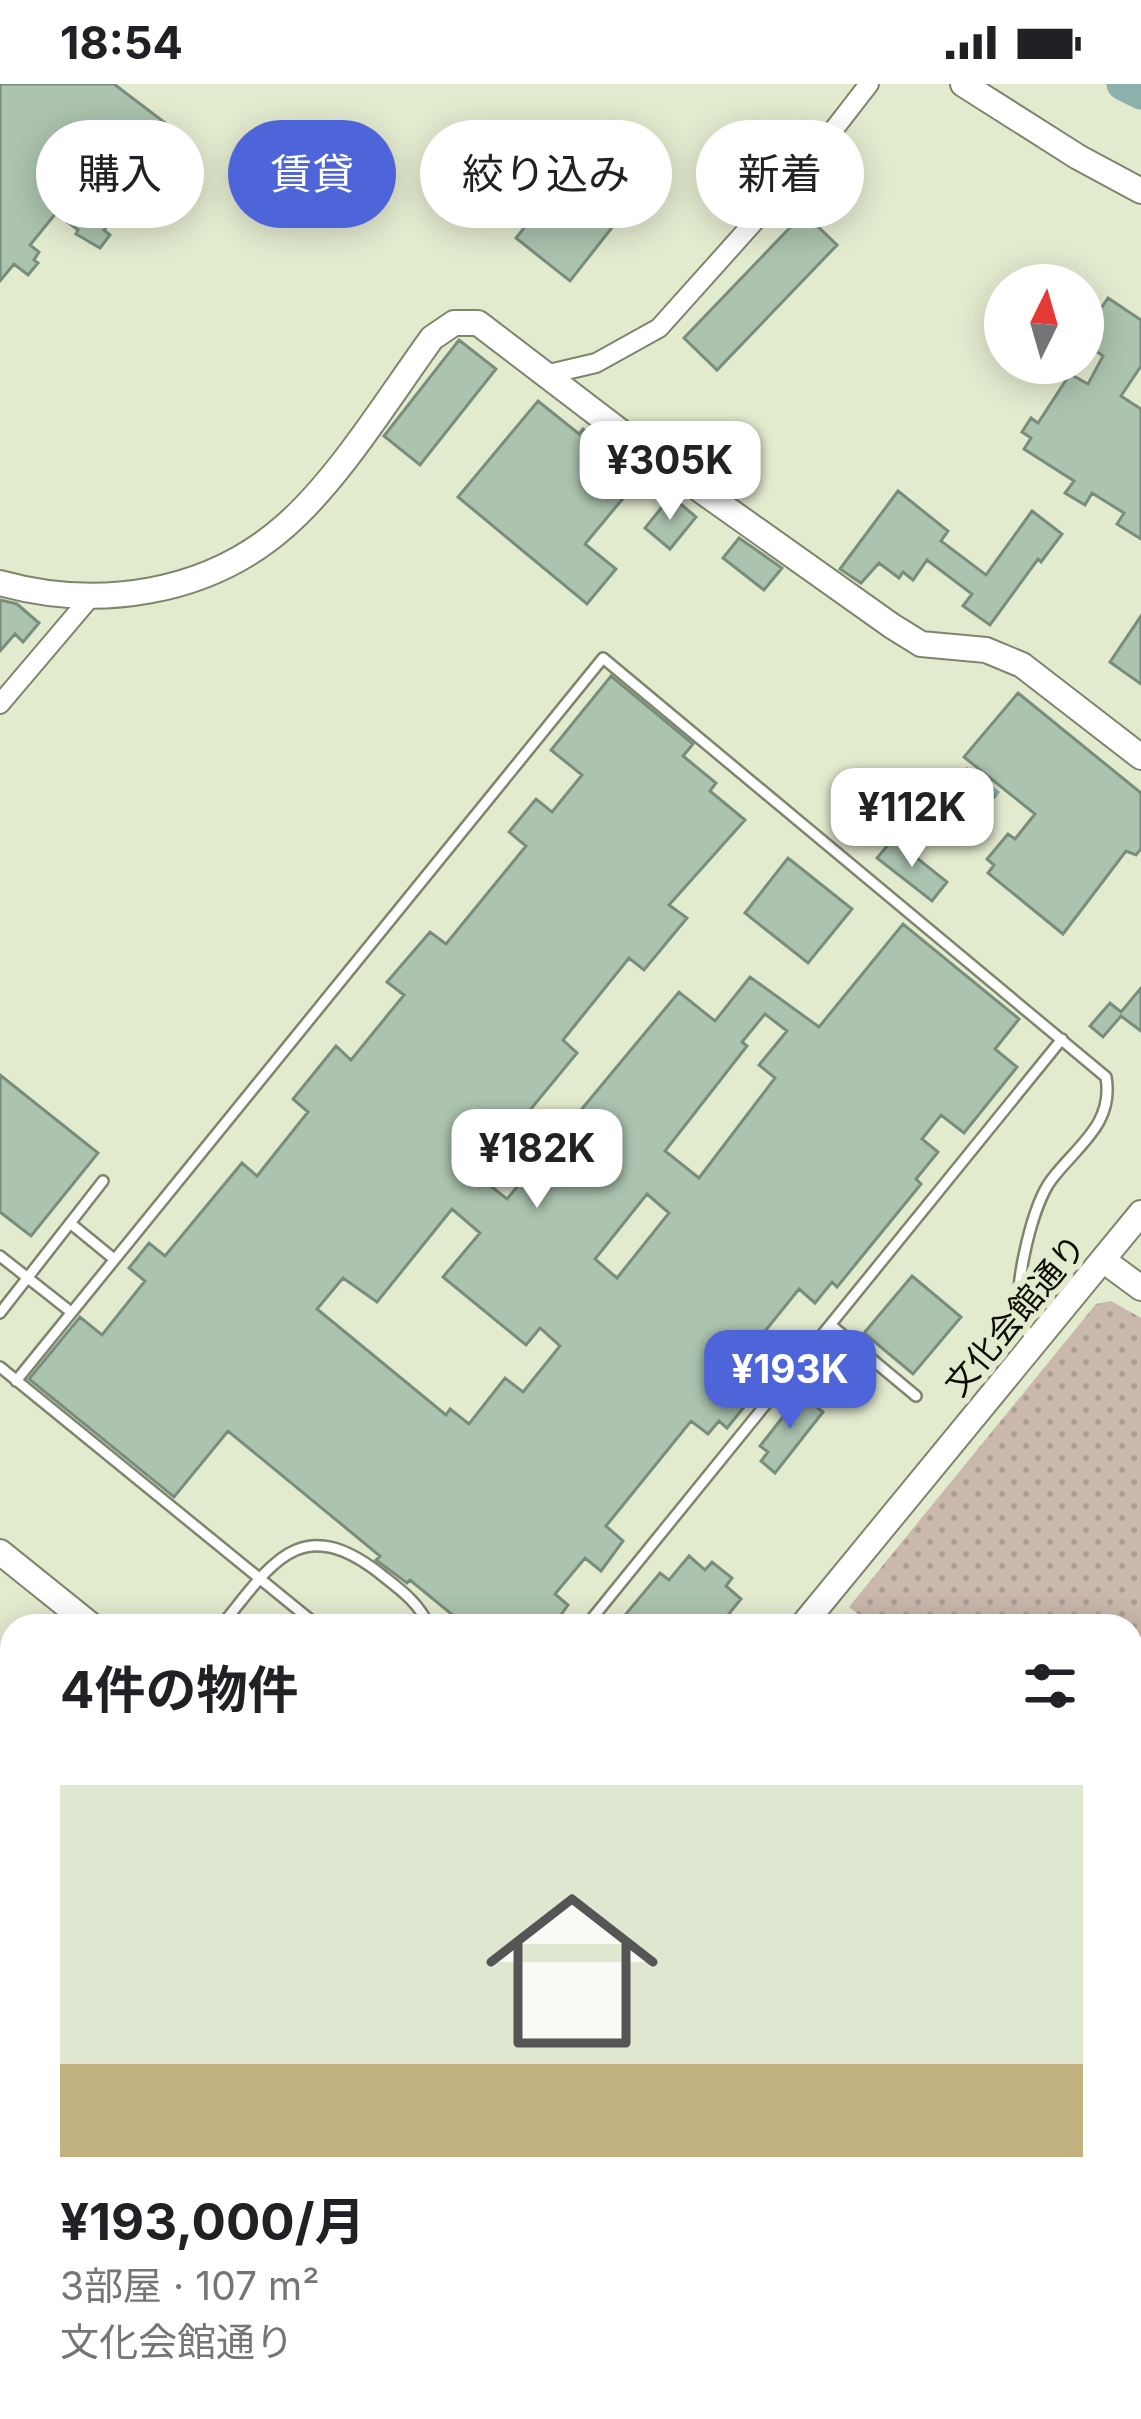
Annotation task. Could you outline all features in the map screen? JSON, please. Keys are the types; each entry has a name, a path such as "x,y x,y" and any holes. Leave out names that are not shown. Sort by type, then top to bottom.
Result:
{"street":[{"path":"549,374 596,363 658,328 814,155 869,84"},
{"path":"963,84 1141,191"},
{"path":"0,583 89,599 140,594 219,568 284,527 319,490 432,338 454,323 467,321 488,327 651,455 892,626 921,644 986,650 1022,665 1141,757"},
{"path":"0,704 89,599"},
{"name":"文化会館通り","path":"812,1614 1141,1213"},
{"path":"1103,1260 1141,1288"},
{"path":"0,1552 77,1614"}],"lane":[{"path":"16,1381 603,658 1106,1077 1110,1098 1102,1121 1049,1182 1029,1229 1019,1311 1032,1344"},
{"path":"596,1614 1062,1039"},
{"path":"0,1312 103,1181"},
{"path":"70,1223 114,1259"},
{"path":"0,1256 71,1312"},
{"path":"832,1326 916,1396"},
{"path":"0,1367 303,1614"},
{"path":"231,1614 289,1552 318,1544 350,1551 412,1599 421,1614"}],"shaded area":[{"path":"1111,1301 1141,1318 1141,1614 858,1614 849,1607 1096,1304"}],"water":[{"path":"967,767 1000,792 975,824 942,798"}],"building":[{"path":"0,84 114,84 161,120 36,120 36,228 44,228 30,245 39,252 34,260 38,263 28,275 14,264 0,281"},
{"path":"106,228 110,235 100,248 76,234"},
{"path":"524,228 612,228 570,281 516,238"},
{"path":"790,228 819,228 837,245 717,370 684,338"},
{"path":"1108,298 1141,320 1141,366 1121,396 1141,409 1141,539 1117,524 1124,513 1092,493 1085,505 1065,493 1074,481 1024,449 1031,438 1022,432 1031,418 1038,423 1063,384 1104,384 1104,304"},
{"path":"459,340 496,369 420,465 384,436"},
{"path":"538,401 636,471 624,485 630,490 585,544 616,569 587,604 458,497"},
{"path":"898,491 948,531 941,541 986,575 1032,511 1062,534 990,625 963,606 972,594 927,560 913,580 903,572 899,578 879,563 861,583 840,569"},
{"path":"671,496 696,517 670,549 645,528"},
{"path":"739,538 782,568 764,590 723,558"},
{"path":"0,600 17,604 39,623 23,642 15,634 0,651"},
{"path":"1141,616 1141,684 1110,662"},
{"path":"611,676 693,744 683,756 716,783 710,791 745,820 669,905 687,918 644,970 629,958 563,1040 577,1053 507,1138 493,1127 469,1156 485,1168 478,1176 507,1199 679,992 715,1021 750,977 819,1027 903,924 1019,1019 995,1049 1017,1067 964,1133 941,1115 922,1139 938,1152 916,1179 921,1184 837,1287 832,1282 815,1303 799,1289 753,1346 778,1365 727,1428 719,1421 708,1434 691,1421 606,1526 623,1541 601,1571 585,1558 555,1594 568,1605 562,1614 451,1614 376,1560 380,1556 228,1431 174,1497 29,1379 80,1317 102,1335 145,1281 129,1268 149,1243 165,1256 242,1163 257,1176 308,1112 293,1099 336,1046 351,1060 404,995 387,982 430,932 446,944 526,846 509,832 536,799 552,812 582,775 551,750","holes":["765,1014 787,1031 759,1065 775,1078 699,1178 665,1151 747,1046 742,1042","647,1194 669,1213 617,1278 595,1259","452,1209 480,1233 443,1277 526,1345 540,1328 560,1346 523,1392 505,1378 469,1424 450,1409 446,1415 317,1309 343,1278 377,1302"]},
{"path":"1018,693 1141,793 1141,849 1136,855 1126,851 1063,934 988,873 994,865 987,859 1008,834 1015,839 1035,814 964,757"},
{"path":"893,839 947,882 932,901 877,858"},
{"path":"788,858 852,909 808,963 745,913"},
{"path":"1141,988 1141,1031 1121,1016 1103,1037 1090,1026 1110,1003 1121,1012"},
{"path":"0,1075 98,1153 31,1236 0,1212"},
{"path":"912,1276 961,1317 913,1374 864,1333"},
{"path":"801,1394 823,1412 775,1473 761,1461 768,1452 760,1446"},
{"path":"689,1556 705,1570 712,1562 732,1578 726,1586 741,1599 729,1614 626,1614 660,1573 669,1580"}],"waterway":[{"path":"1123,84 1141,93"}]}
